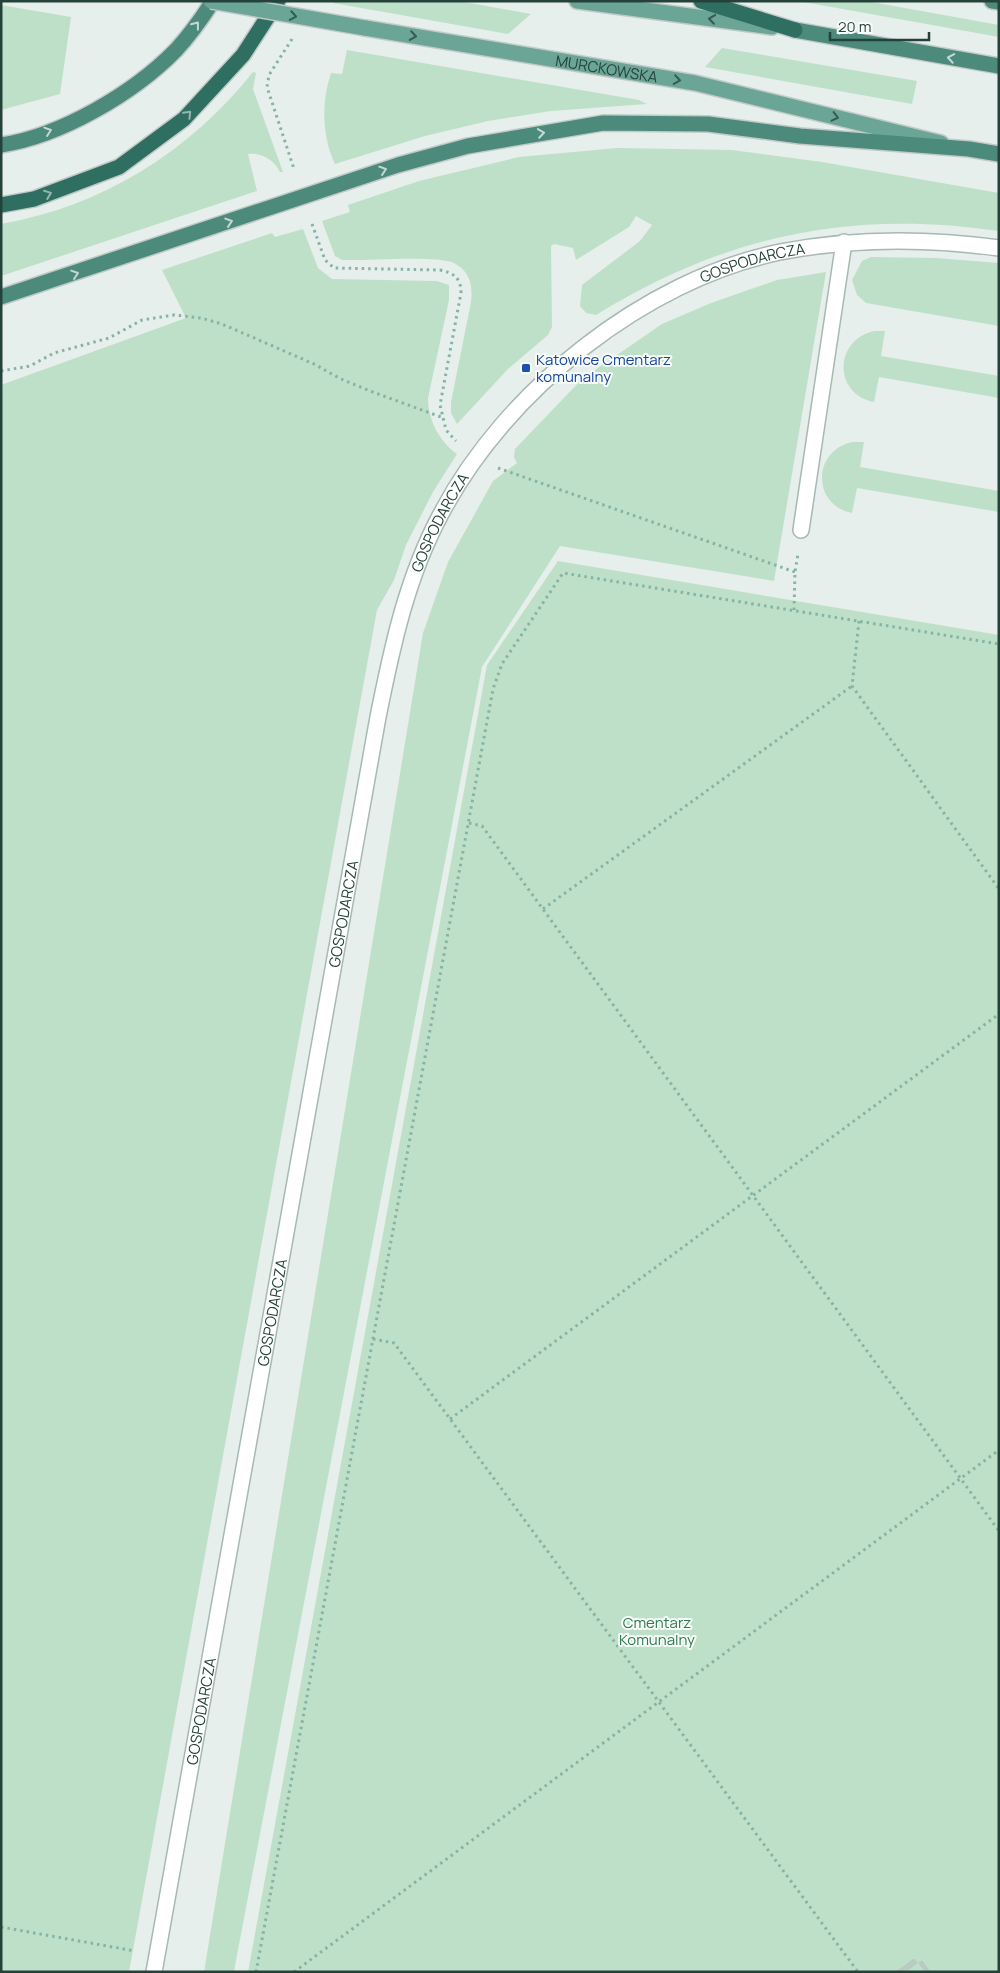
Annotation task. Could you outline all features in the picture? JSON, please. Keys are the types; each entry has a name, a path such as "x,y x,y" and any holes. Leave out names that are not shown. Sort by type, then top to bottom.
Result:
{"highway":[{"path":"1,146 68,124 115,98 148,75 177,49 212,1"},
{"path":"1,205 34,199 119,167 184,119 243,55 278,1"},
{"path":"701,1 795,30 999,66"},
{"path":"992,1 999,2"},
{"path":"1,297 398,165 468,146 604,123 708,124 800,136 970,149"},
{"name":"MURCKOWSKA","path":"970,149 999,154"}],"main road":[{"name":"MURCKOWSKA","path":"212,1 695,83 970,149"},
{"path":"578,1 795,30"}],"street":[{"name":"GOSPODARCZA","path":"154,1972 378,717 395,635 413,578 441,514 470,465 517,409 566,362 631,315 673,291 778,253 844,242 912,240 999,248"},
{"path":"801,530 844,242"}],"path":[{"path":"294,169 267,87 269,75 296,32"},
{"path":"312,224 325,260 334,268 440,270 452,273 460,282 461,293 441,394 441,417 446,430 456,441"},
{"path":"1,371 30,366 54,353 109,338 142,320 174,315 222,324 314,364 363,388 441,417"},
{"path":"501,460 495,467 795,572"},
{"path":"794,610 796,602 795,572 801,530"},
{"path":"256,1972 493,689 502,664 563,573 999,644"},
{"path":"859,621 852,686 999,889"},
{"path":"543,910 852,686"},
{"path":"469,823 482,826 999,1531"},
{"path":"450,1419 999,1014"},
{"path":"373,1339 394,1343 660,1701 858,1972"},
{"path":"294,1972 999,1450"},
{"path":"1,1927 157,1955"}],"green space":[{"path":"334,1 459,1 531,14 508,34 333,3"},
{"path":"798,1 866,1 999,25 999,37"},
{"path":"1,5 71,17 60,94 1,110"},
{"path":"722,48 917,81 912,104 705,67"},
{"path":"347,50 639,100 647,104 551,111 488,121 425,136 335,164 327,142 324,107 331,73 342,74"},
{"path":"253,72 256,73 253,89 283,172 280,172 275,164 267,158 258,154 248,154 257,191 1,276 1,224 38,216 74,204 109,189 141,171 172,151 201,127 228,101"},
{"path":"617,148 732,150 822,162 999,193 999,231 944,225 891,224 840,227 790,235 740,248 692,265 644,288 596,315 586,313 580,306 582,285 640,241 652,225 636,216 629,227 576,260 573,248 554,244 551,246 552,327 548,335 508,369 457,424 451,413 451,402 471,302 471,285 464,270 454,263 432,259 342,260 335,256 322,221 350,212 348,205 419,181 519,157"},
{"path":"303,229 318,268 332,279 437,281 449,285 449,300 428,398 432,422 445,443 457,454 433,492 406,545 394,580 377,610 129,1972 1,1972 1,385 186,318 162,270 272,233 275,237"},
{"path":"871,257 936,258 999,263 999,326 866,303 857,295 852,280 862,261"},
{"path":"826,272 774,581 560,546 482,667 234,1971 204,1972 423,633 448,562 493,481 517,463 514,457 515,449 582,379 662,324 711,303 777,280"},
{"path":"874,331 885,331 881,356 999,376 999,398 879,377 874,402 861,397 851,389 845,378 846,355 851,345 861,336"},
{"path":"852,442 864,442 860,467 999,491 999,512 857,488 852,513 839,508 830,500 824,489 822,478 824,466 839,447"},
{"name":"Cmentarz Komunalny","path":"558,561 999,635 999,1972 248,1972 487,665"}],"building":[{"path":"914,1959 917,1963 905,1972 896,1972"},
{"path":"922,1961 930,1972 925,1972 919,1963"}],"place":[{"name":"Katowice Cmentarz komunalny","path":"526,368"}]}
